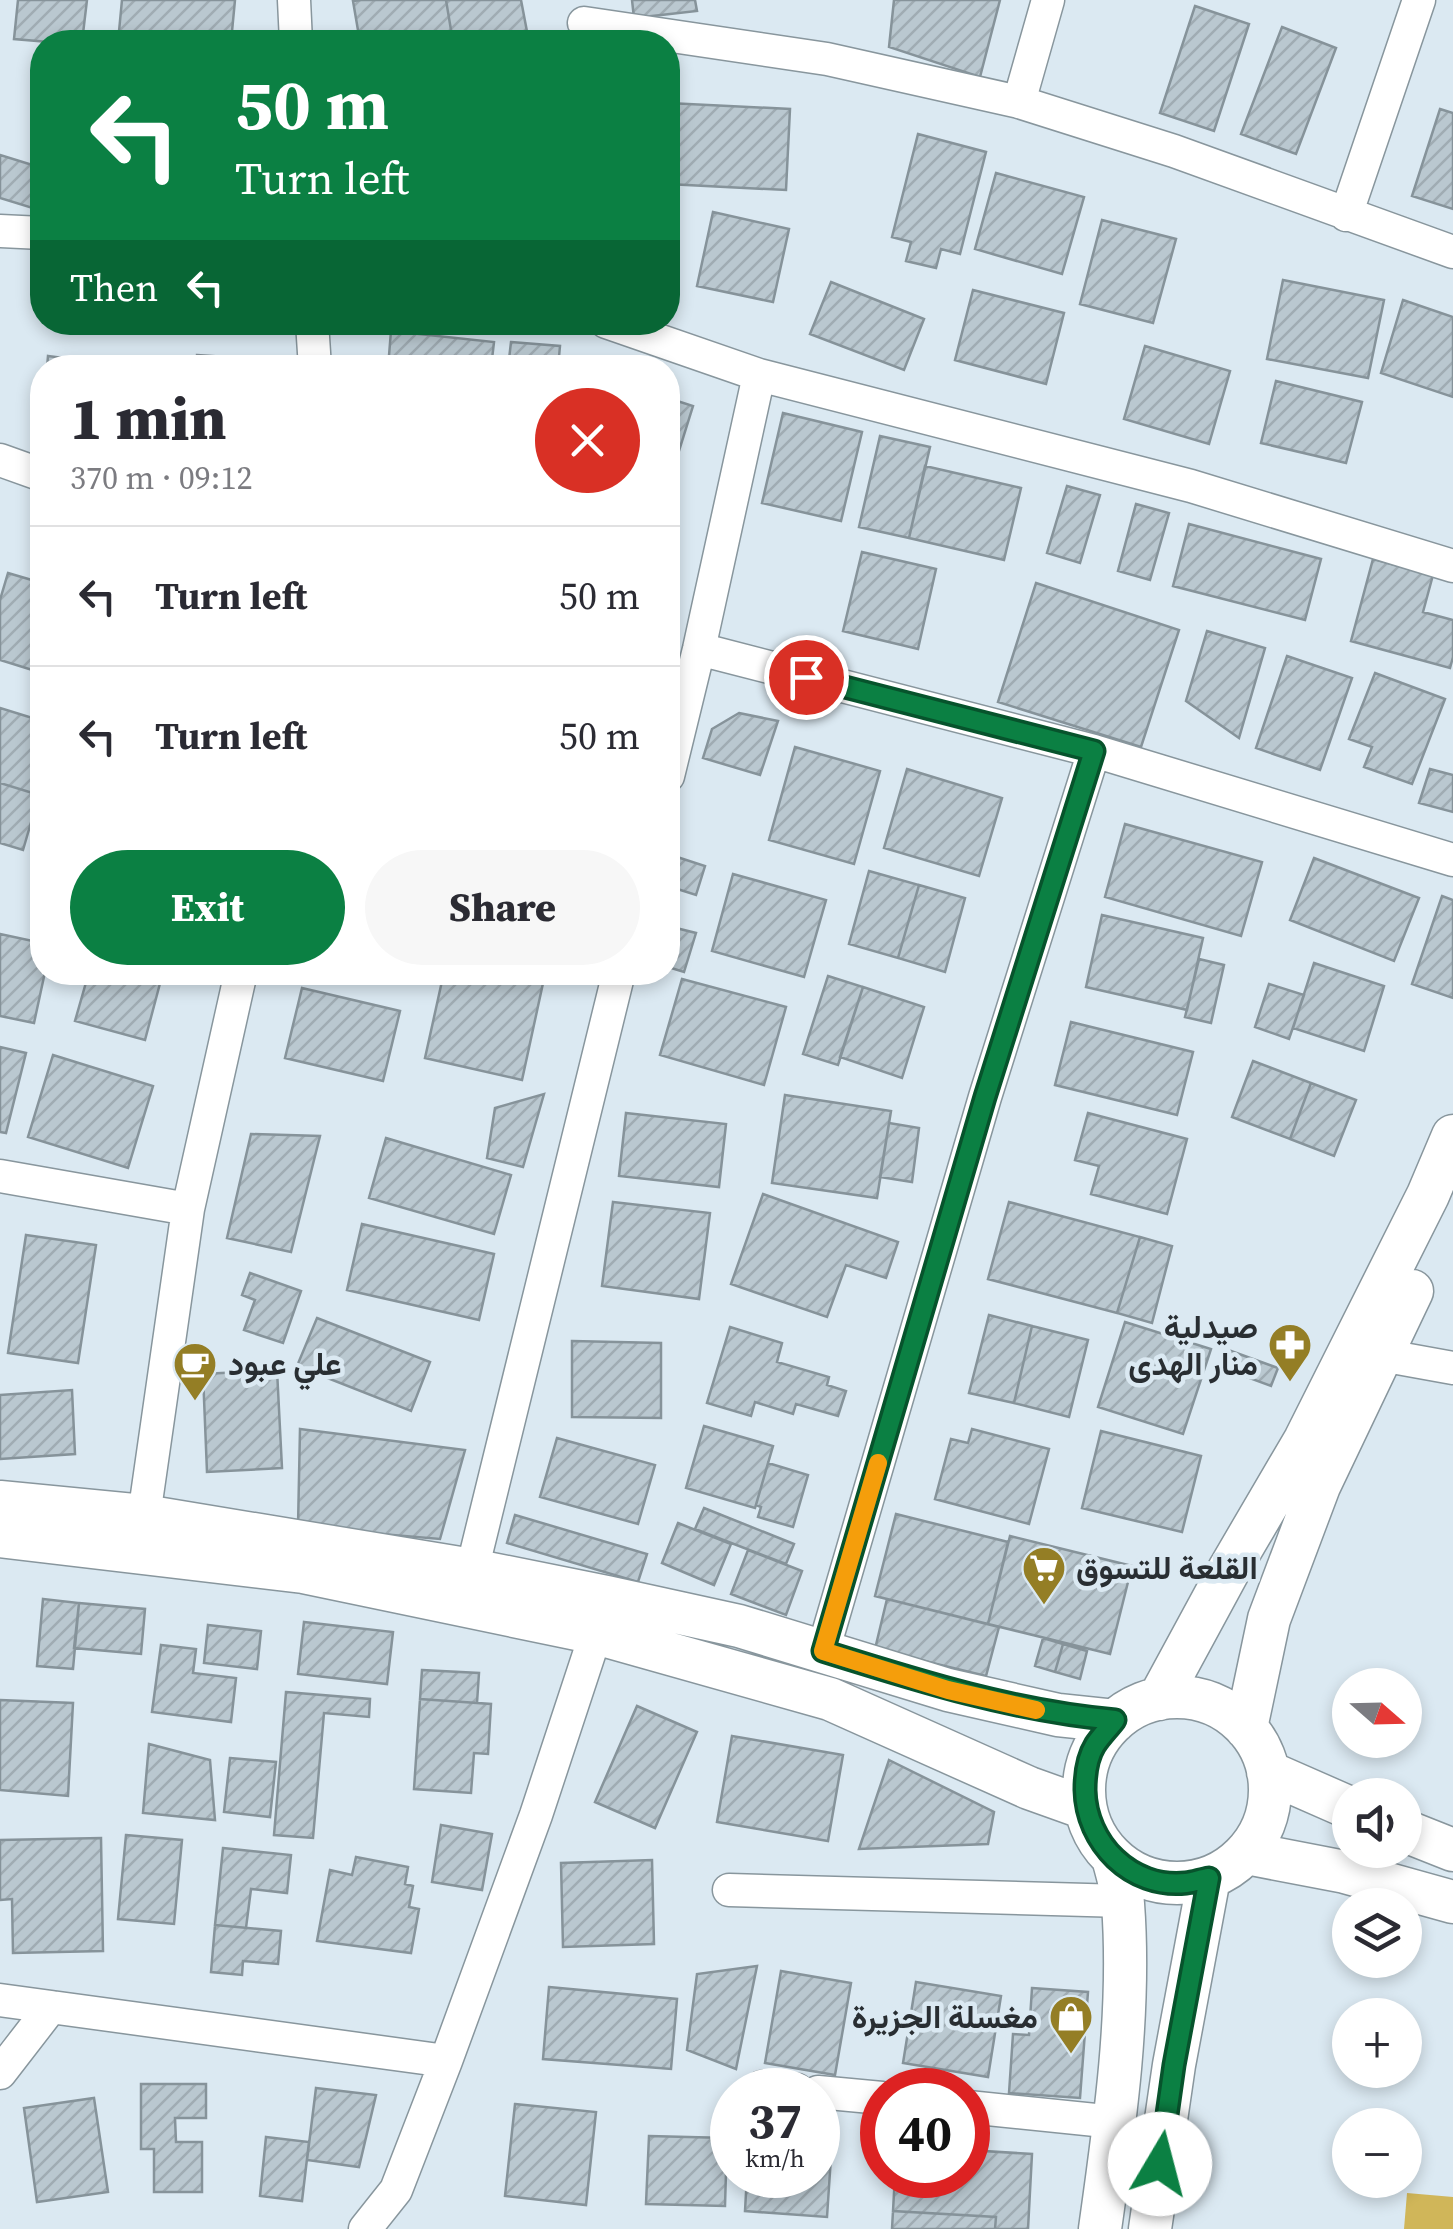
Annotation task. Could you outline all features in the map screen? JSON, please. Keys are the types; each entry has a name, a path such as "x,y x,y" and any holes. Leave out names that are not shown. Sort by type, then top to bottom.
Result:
{"street":[{"path":"294,0 295,30"},
{"path":"1019,102 1048,0"},
{"path":"1346,215 1418,0"},
{"path":"585,22 638,30"},
{"path":"680,36 828,59 1019,102 1174,151 1453,252"},
{"path":"0,231 30,232"},
{"path":"644,335 760,375 1192,486 1453,566"},
{"path":"680,725 760,375"},
{"path":"0,460 30,471"},
{"path":"698,649 1094,751 1453,860"},
{"path":"823,1651 985,1097 1094,751"},
{"path":"144,1516 188,1209 237,985"},
{"path":"472,1570 616,985"},
{"path":"1159,1698 1306,1440 1428,1195 1453,1136"},
{"path":"0,1176 188,1209"},
{"path":"1246,1728 1269,1619 1319,1486 1453,1204"},
{"path":"1381,1355 1453,1368"},
{"path":"0,1502 144,1516 607,1596 738,1626 948,1690 1058,1715 1115,1720"},
{"path":"0,1536 303,1572 596,1634 830,1699 1028,1788 1085,1808"},
{"path":"366,2229 396,2190 446,2061 536,1815 596,1634"},
{"path":"1183,1697 1228,1712 1246,1728 1260,1749 1268,1772 1269,1801 1261,1829 1246,1853 1209,1878 1184,1883 1158,1882 1134,1873 1113,1858 1095,1836 1085,1808 1085,1776 1095,1746 1115,1720 1159,1698 1183,1697"},
{"path":"1268,1772 1332,1800"},
{"path":"1422,1838 1453,1850"},
{"path":"1246,1853 1345,1872 1453,1902"},
{"path":"1100,2229 1124,2016 1123,1901 1113,1858"},
{"path":"1150,2229 1174,2065 1209,1878"},
{"path":"730,1890 1123,1901"},
{"path":"0,2000 446,2061"},
{"path":"0,2072 52,2007"},
{"path":"990,2109 1115,2122"}],"shaded area":[{"path":"1422,2194 1453,2197 1453,2229 1404,2229 1407,2198 1422,2198"}],"building":[{"path":"18,0 87,0 83,30 30,30 30,40 14,39"},
{"path":"122,0 235,0 232,30 119,30"},
{"path":"446,0 451,30 358,30 353,1"},
{"path":"446,0 521,0 527,30 451,30"},
{"path":"632,0 695,0 697,11 634,18"},
{"path":"894,0 1000,0 980,77 889,47"},
{"path":"1195,6 1249,24 1214,131 1160,113"},
{"path":"1282,27 1336,48 1296,154 1241,134"},
{"path":"680,104 790,109 786,190 680,185"},
{"path":"1440,109 1453,113 1453,209 1412,196"},
{"path":"918,134 986,152 960,254 941,249 936,268 906,261 911,242 892,237"},
{"path":"0,155 30,164 30,207 0,198"},
{"path":"996,173 1084,197 1062,274 975,249"},
{"path":"713,212 789,229 773,302 697,286"},
{"path":"1102,220 1176,239 1153,323 1080,304"},
{"path":"1283,280 1384,300 1368,378 1267,359"},
{"path":"831,282 924,319 904,370 810,334"},
{"path":"973,290 1064,313 1046,384 955,360"},
{"path":"1403,300 1453,317 1453,397 1381,373"},
{"path":"391,335 494,342 492,355 389,355"},
{"path":"511,342 560,346 559,355 510,355"},
{"path":"1145,346 1230,371 1209,444 1124,419"},
{"path":"1276,381 1362,402 1346,463 1261,443"},
{"path":"680,402 693,406 680,448"},
{"path":"783,413 862,432 841,521 762,503"},
{"path":"880,436 930,447 909,538 859,527"},
{"path":"925,466 1021,488 1004,560 909,538"},
{"path":"1067,486 1100,495 1080,563 1047,553"},
{"path":"1136,504 1169,513 1150,580 1118,571"},
{"path":"1189,524 1321,559 1305,620 1173,586"},
{"path":"862,552 936,569 918,649 843,631"},
{"path":"1373,559 1433,575 1423,612 1453,620 1450,668 1351,641"},
{"path":"8,573 30,579 30,669 0,660 0,600"},
{"path":"1036,583 1179,630 1141,747 998,702"},
{"path":"1207,631 1265,648 1239,738 1186,701"},
{"path":"1287,656 1352,678 1320,770 1256,748"},
{"path":"1375,673 1445,699 1412,784 1364,767 1372,747 1349,739"},
{"path":"0,708 30,717 30,792 0,783"},
{"path":"739,713 778,721 760,775 703,758 712,729"},
{"path":"795,747 880,771 854,864 769,840"},
{"path":"907,769 1002,798 979,876 884,848"},
{"path":"1430,769 1453,775 1453,812 1419,803"},
{"path":"0,783 30,792 30,826 23,850 0,843"},
{"path":"1125,824 1262,862 1241,936 1105,897"},
{"path":"680,858 705,866 696,895 680,890"},
{"path":"1314,858 1419,898 1394,961 1290,920"},
{"path":"869,871 919,885 898,958 849,944"},
{"path":"733,874 826,900 804,977 712,951"},
{"path":"919,885 965,898 945,972 898,958"},
{"path":"1442,896 1453,900 1453,998 1412,984"},
{"path":"1102,915 1203,938 1187,1010 1086,987"},
{"path":"680,929 696,933 684,972 680,971"},
{"path":"0,934 30,940 30,985 42,985 34,1023 0,1016"},
{"path":"1199,959 1224,965 1211,1023 1185,1017"},
{"path":"1314,963 1384,986 1364,1051 1293,1028"},
{"path":"828,976 863,987 838,1065 803,1054"},
{"path":"682,979 786,1007 764,1085 660,1055"},
{"path":"1269,984 1304,995 1289,1039 1255,1027"},
{"path":"85,985 160,985 145,1040 75,1021"},
{"path":"441,985 543,985 522,1080 425,1058"},
{"path":"863,987 924,1007 902,1078 840,1057"},
{"path":"302,988 400,1011 383,1081 285,1058"},
{"path":"1071,1022 1193,1052 1177,1115 1055,1085"},
{"path":"0,1047 26,1053 6,1133 0,1132"},
{"path":"53,1055 153,1086 128,1168 28,1137"},
{"path":"1253,1061 1311,1083 1290,1139 1232,1117"},
{"path":"1311,1083 1356,1100 1334,1156 1290,1139"},
{"path":"544,1094 523,1167 487,1158 495,1108"},
{"path":"785,1095 891,1111 877,1198 772,1183"},
{"path":"626,1113 726,1124 719,1187 619,1176"},
{"path":"1088,1113 1187,1139 1167,1214 1091,1194 1099,1166 1075,1160"},
{"path":"889,1123 919,1128 912,1182 880,1177"},
{"path":"251,1134 320,1136 291,1252 227,1238"},
{"path":"386,1138 511,1175 494,1234 369,1198"},
{"path":"763,1194 898,1242 886,1278 846,1265 827,1317 731,1284"},
{"path":"613,1202 710,1213 699,1299 602,1286"},
{"path":"1009,1202 1140,1237 1117,1313 988,1279"},
{"path":"362,1224 494,1254 479,1320 347,1290"},
{"path":"26,1235 96,1245 78,1363 8,1353"},
{"path":"1140,1237 1172,1246 1152,1323 1117,1313"},
{"path":"250,1273 301,1291 283,1343 244,1330 255,1300 242,1295"},
{"path":"989,1315 1032,1326 1014,1403 969,1393"},
{"path":"317,1318 430,1362 411,1411 297,1366"},
{"path":"1125,1322 1211,1349 1183,1434 1098,1407"},
{"path":"1032,1326 1088,1340 1069,1417 1014,1403"},
{"path":"730,1327 782,1343 777,1362 829,1377 827,1385 846,1391 838,1416 796,1404 793,1414 755,1402 751,1416 707,1403"},
{"path":"572,1341 661,1343 661,1418 572,1417"},
{"path":"1231,1351 1278,1368 1271,1386 1225,1369"},
{"path":"277,1370 282,1468 207,1472 203,1374"},
{"path":"72,1390 75,1454 0,1459 0,1395"},
{"path":"704,1426 773,1446 755,1508 686,1488"},
{"path":"300,1429 465,1450 440,1539 298,1527"},
{"path":"972,1429 1049,1449 1029,1524 935,1499 951,1439 968,1443"},
{"path":"1101,1431 1201,1456 1182,1532 1082,1508"},
{"path":"557,1438 655,1465 638,1524 540,1497"},
{"path":"768,1463 808,1475 793,1527 758,1517 761,1507 756,1505"},
{"path":"704,1508 794,1544 786,1564 695,1529"},
{"path":"896,1514 1008,1542 988,1624 875,1596"},
{"path":"515,1515 647,1554 638,1582 507,1543"},
{"path":"678,1523 731,1544 714,1585 662,1563"},
{"path":"1010,1536 1132,1566 1110,1654 988,1624"},
{"path":"748,1550 802,1571 786,1615 731,1594"},
{"path":"43,1599 79,1603 73,1669 37,1666"},
{"path":"887,1599 999,1627 986,1676 875,1649"},
{"path":"79,1603 145,1609 141,1654 74,1648"},
{"path":"304,1622 393,1632 387,1684 298,1674"},
{"path":"208,1625 261,1631 257,1669 204,1663"},
{"path":"1043,1638 1063,1644 1055,1672 1035,1666"},
{"path":"1063,1644 1087,1651 1080,1679 1055,1672"},
{"path":"161,1645 196,1649 193,1673 236,1678 231,1722 152,1712"},
{"path":"422,1670 479,1673 477,1703 420,1699"},
{"path":"286,1692 370,1699 369,1717 324,1713 313,1838 274,1835"},
{"path":"420,1699 491,1704 488,1754 474,1753 471,1793 414,1789"},
{"path":"0,1700 73,1703 68,1796 0,1790"},
{"path":"637,1706 697,1732 655,1828 595,1802"},
{"path":"732,1736 843,1755 828,1841 717,1822"},
{"path":"149,1744 210,1760 215,1820 143,1813"},
{"path":"230,1758 276,1762 270,1817 224,1812"},
{"path":"889,1760 994,1812 988,1844 859,1849"},
{"path":"441,1825 492,1834 482,1890 432,1882"},
{"path":"126,1835 182,1840 174,1924 118,1919"},
{"path":"101,1838 103,1951 13,1953 12,1899 0,1900 0,1840"},
{"path":"223,1848 291,1855 287,1893 251,1889 246,1928 215,1925"},
{"path":"356,1857 408,1867 405,1884 413,1886 409,1907 419,1909 411,1953 317,1941 330,1870 352,1875"},
{"path":"652,1860 654,1944 563,1947 561,1863"},
{"path":"215,1925 281,1931 278,1964 243,1961 242,1975 211,1972"},
{"path":"757,1966 736,2068 687,2050 697,1974"},
{"path":"781,1971 851,1983 836,2068 765,2063"},
{"path":"916,1982 1001,1996 989,2068 933,2068 903,2063"},
{"path":"549,1987 677,1999 671,2069 543,2059"},
{"path":"1032,1988 1088,1992 1080,2098 1009,2093 1013,2034 1029,2035"},
{"path":"141,2084 206,2084 206,2118 175,2118 176,2142 202,2142 202,2192 154,2192 154,2149 141,2149"},
{"path":"316,2088 376,2095 359,2167 307,2160"},
{"path":"94,2098 108,2192 37,2202 24,2108"},
{"path":"515,2104 596,2112 586,2205 505,2196"},
{"path":"649,2136 710,2138 710,2198 725,2198 725,2206 646,2204"},
{"path":"266,2137 309,2142 302,2201 260,2196"},
{"path":"990,2151 1032,2154 1028,2229 995,2229 996,2217 893,2211 894,2198 990,2198"},
{"path":"746,2198 828,2198 827,2217 745,2211"},
{"path":"893,2211 996,2217 995,2229 892,2229"}],"slow traffic":[{"path":"878,1463 823,1651 948,1690 1036,1710"}],"place":[{"name":"صيدلية منار الهدى","path":"1290,1383"},
{"name":"علي عبود","path":"195,1402"},
{"name":"القلعة للتسوق","path":"1044,1606"},
{"name":"مغسلة الجزيرة","path":"1071,2055"}],"route":[{"path":"806,677 1094,751 985,1097 823,1651 948,1690 1058,1715 1115,1720 1095,1746 1085,1776 1085,1808 1095,1836 1113,1858 1134,1873 1158,1882 1184,1883 1209,1878 1160,2164"}]}
